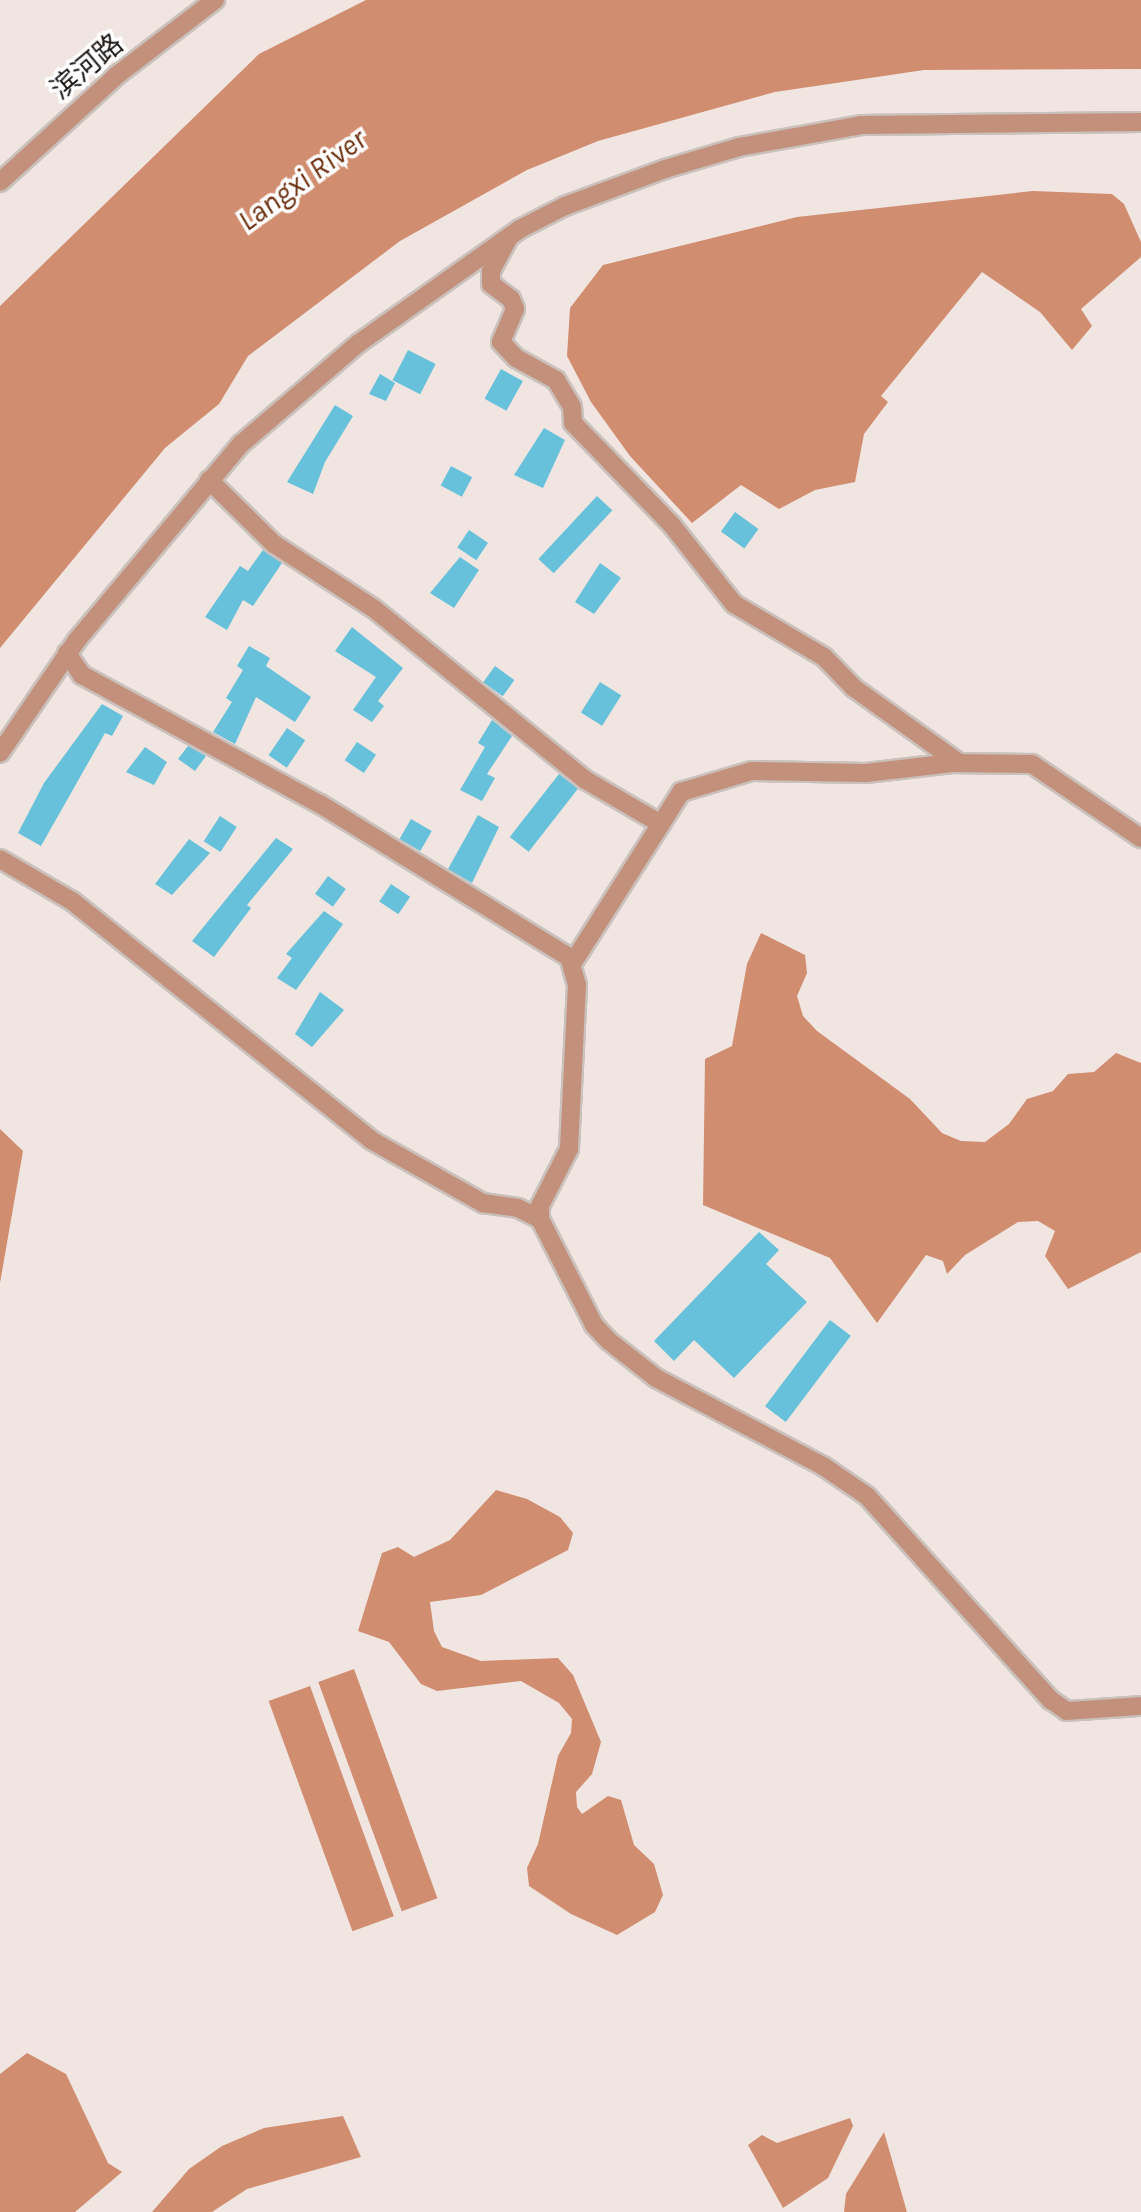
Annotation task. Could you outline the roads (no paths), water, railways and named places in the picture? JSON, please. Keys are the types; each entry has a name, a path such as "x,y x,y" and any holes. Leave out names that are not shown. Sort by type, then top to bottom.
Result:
{"street":[{"name":"滨河路","path":"0,182 116,76 215,0"},
{"path":"0,753 67,653 241,444 359,343 510,236 611,187 770,142 861,125 1141,122"},
{"path":"510,236 491,271 491,284 511,299 515,309 501,342 516,358 556,380 572,407 573,423 677,531 734,604 824,657 854,688 959,763"},
{"path":"209,480 274,544 373,608 584,779 661,824"},
{"path":"67,653 82,675 320,804 563,951 572,964 577,985 569,1149 540,1206 540,1219 594,1325 609,1341 656,1378 823,1466 867,1496 1051,1700 1067,1711 1141,1706"},
{"path":"572,964 681,792 752,771 866,773 959,763 1032,764 1141,838"},
{"path":"0,859 72,901 400,1159 483,1203 518,1208 540,1219"}],"water":[{"name":"Langxi River","path":"366,0 1141,0 1141,69 924,70 775,92 598,141 527,170 400,241 248,356 219,404 165,448 0,648 0,306 259,54"},
{"path":"1033,191 1112,194 1124,204 1141,242 1141,257 1081,309 1092,326 1072,350 1040,312 982,272 881,396 888,402 864,434 855,482 815,490 779,509 741,485 692,523 630,456 591,402 567,356 570,308 603,265 797,217"},
{"path":"761,933 805,955 807,973 797,996 803,1016 817,1031 910,1099 942,1133 961,1141 985,1142 1009,1124 1027,1099 1053,1091 1068,1074 1094,1072 1116,1053 1141,1063 1141,1252 1068,1289 1045,1256 1055,1231 1038,1221 1018,1222 965,1255 947,1274 943,1261 926,1255 877,1323 830,1258 703,1205 705,1059 732,1046 747,964"},
{"path":"0,1129 23,1151 0,1283"},
{"path":"496,1490 527,1499 560,1517 573,1533 568,1550 481,1595 430,1602 434,1631 442,1647 481,1661 558,1658 573,1675 601,1742 592,1774 576,1792 577,1807 582,1814 608,1796 621,1800 634,1845 654,1864 663,1895 655,1912 617,1935 571,1914 529,1886 527,1868 538,1844 558,1756 571,1733 572,1719 559,1703 521,1681 437,1691 421,1684 389,1642 358,1631 382,1553 398,1547 414,1557 450,1540"},
{"path":"354,1669 437,1898 402,1911 318,1682"},
{"path":"310,1686 394,1916 352,1931 269,1701"},
{"path":"27,2053 66,2074 108,2163 122,2172 75,2212 0,2212 0,2074"},
{"path":"343,2116 361,2157 247,2189 212,2212 152,2212 189,2169 222,2146 264,2128"},
{"path":"850,2118 853,2126 828,2178 783,2208 748,2145 762,2135 777,2143"},
{"path":"884,2132 907,2212 844,2212 846,2194"}]}
